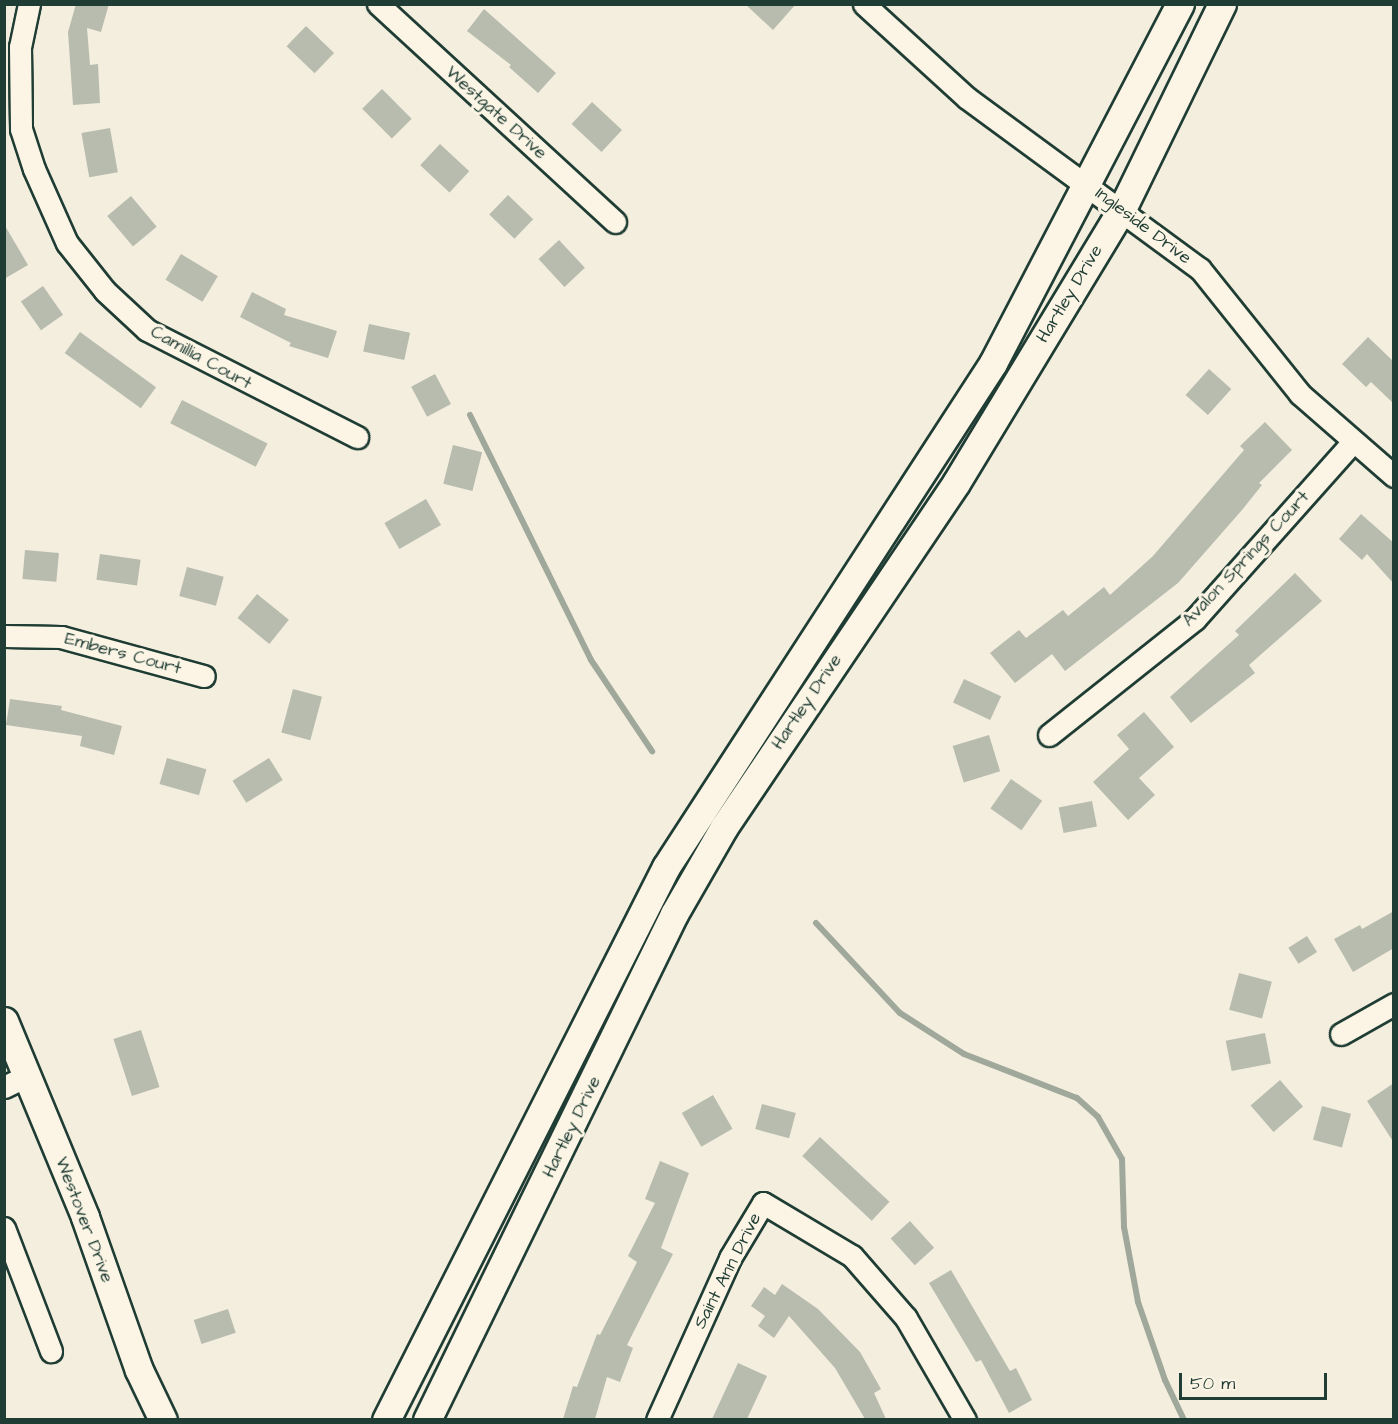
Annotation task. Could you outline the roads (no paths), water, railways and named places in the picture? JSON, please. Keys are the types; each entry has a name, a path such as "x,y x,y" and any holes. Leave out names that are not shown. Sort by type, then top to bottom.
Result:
{"street":[{"name":"Camillia Court","path":"29,4 20,47 21,129 34,169 67,243 105,291 147,330 357,438"},
{"name":"Westgate Drive","path":"378,4 615,222"},
{"name":"Ingleside Drive","path":"864,4 967,98 1086,182 1200,269 1300,394 1352,444 1394,476"},
{"name":"Hartley Drive","path":"386,1419 666,867 993,363 1180,4"},
{"name":"Hartley Drive","path":"427,1419 674,914 723,826 956,483 1122,209 1222,4"},
{"name":"Avalon Springs Court","path":"1049,735 1195,619 1352,444"},
{"name":"Embers Court","path":"4,636 61,637 204,676"},
{"path":"1341,1034 1394,1004"},
{"name":"Westover Drive","path":"4,1021 16,1081 85,1217 139,1370 163,1419"},
{"name":"Saint Ann Drive","path":"657,1419 730,1258 763,1203 852,1256 906,1318 965,1419"},
{"path":"4,1228 51,1351"}],"waterway":[{"path":"470,415 591,660 652,751"},
{"path":"816,923 900,1013 964,1054 1077,1098 1098,1117 1122,1159 1124,1227 1138,1302 1165,1380 1184,1420"}]}
